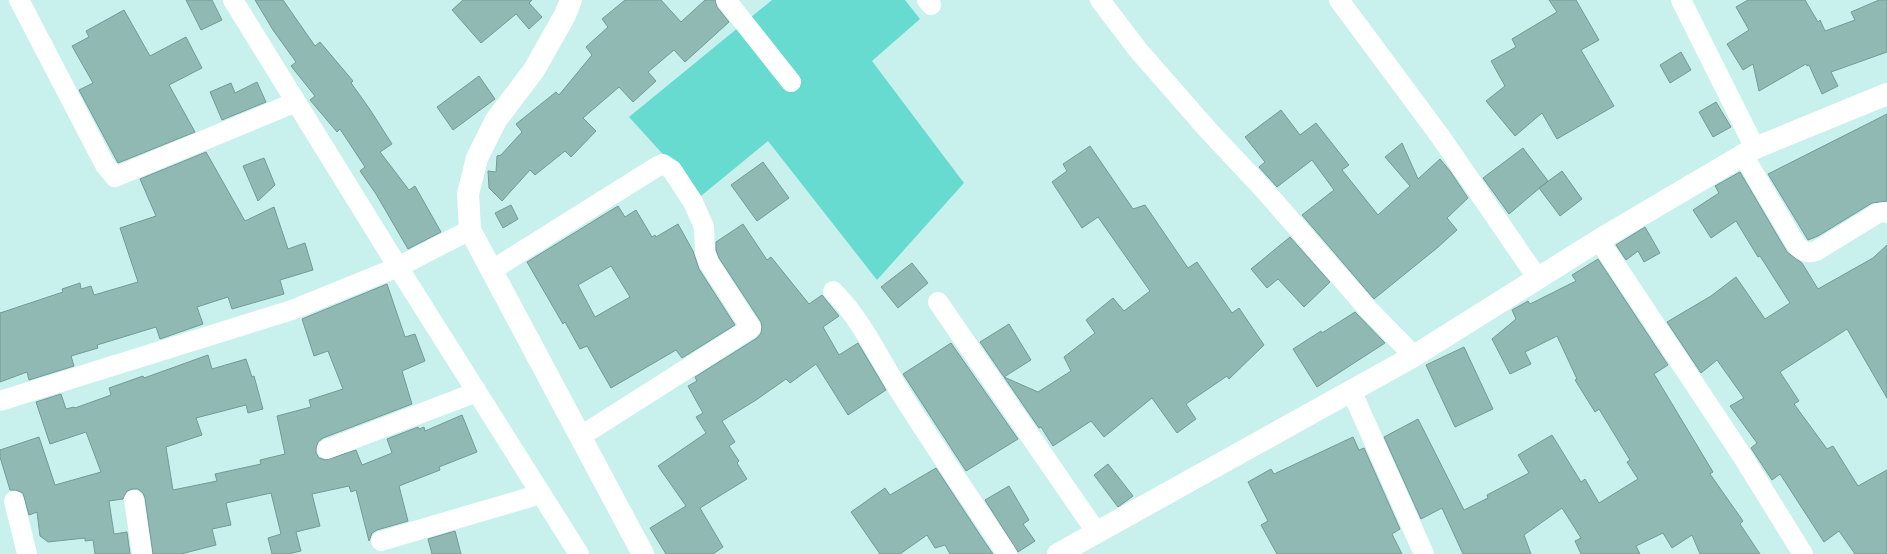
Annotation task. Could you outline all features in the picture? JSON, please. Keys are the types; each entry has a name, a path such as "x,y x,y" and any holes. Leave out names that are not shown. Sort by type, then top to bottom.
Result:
{"main road":[{"path":"571,0 565,15 534,70 496,120 477,158 468,194 470,230 643,554"},
{"path":"1058,554 1414,356 1599,240 1749,152 1887,94"}],"street":[{"path":"18,0 105,165 115,177 296,102"},
{"path":"233,0 398,267 579,554"},
{"path":"726,0 791,82"},
{"path":"1100,0 1138,50 1208,130 1267,193 1368,309 1414,356"},
{"path":"1339,0 1440,136 1538,279"},
{"path":"1681,0 1749,152 1797,246 1806,252 1811,253 1878,213 1887,213"},
{"path":"492,270 658,166 664,164 672,170 693,202 704,227 705,252 709,263 751,328 581,436"},
{"path":"0,401 292,310 398,267 470,230"},
{"path":"1599,240 1741,454 1803,554"},
{"path":"833,291 840,298 860,327 930,440 1007,554"},
{"path":"938,302 1097,533"},
{"path":"1351,390 1424,554"},
{"path":"327,449 477,392"},
{"path":"381,541 541,494"},
{"path":"134,500 142,554"},
{"path":"14,501 26,554"}],"shaded area":[{"path":"772,0 905,0 920,19 872,61 964,183 877,280 768,141 701,196 629,117"}],"building":[{"path":"186,0 212,0 222,20 201,30"},
{"path":"255,0 283,0 315,46 320,42 353,81 351,83 392,144 380,152 409,190 415,186 441,232 408,249 376,194 360,171 365,167 340,129 337,132 310,100 315,96 291,66 296,62 273,30"},
{"path":"463,0 532,0 529,3 542,17 529,29 516,14 481,43 452,10"},
{"path":"625,0 661,0 681,22 705,0 715,0 717,7 729,22 685,62 674,50 648,72 656,81 633,102 619,87 583,118 596,131 571,157 565,151 535,175 530,170 502,201 489,188 488,171 496,172 497,156 501,155 522,132 516,124 556,92 559,95 592,55 586,47 608,27 602,19"},
{"path":"1549,0 1576,0 1599,40 1581,50 1614,106 1557,139 1542,113 1515,136 1486,101 1505,86 1491,61 1516,47 1512,39 1557,12"},
{"path":"1748,0 1805,0 1818,22 1820,20 1825,31 1855,20 1851,12 1879,0 1887,0 1887,52 1831,72 1838,86 1822,94 1809,65 1807,66 1806,64 1759,91 1753,64 1743,70 1727,44 1749,30 1736,7"},
{"path":"124,10 150,56 186,37 202,68 169,85 195,132 118,163 79,90 93,83 72,46 89,37 86,31"},
{"path":"1681,52 1691,70 1670,83 1660,65"},
{"path":"479,76 495,99 453,130 437,107"},
{"path":"257,82 266,102 222,120 210,92 231,83 235,93"},
{"path":"1716,102 1731,127 1713,137 1699,112"},
{"path":"1281,110 1300,135 1316,123 1349,165 1342,170 1378,215 1410,186 1385,157 1402,143 1418,179 1440,159 1468,198 1447,218 1457,230 1374,299 1302,215 1334,190 1312,160 1277,187 1259,167 1265,162 1245,137"},
{"path":"1887,114 1887,201 1872,203 1818,236 1808,240 1768,174"},
{"path":"1090,146 1133,209 1145,205 1188,268 1197,262 1232,313 1239,308 1264,345 1229,379 1227,376 1186,404 1196,419 1177,433 1152,398 1104,437 1091,421 1053,446 1041,427 1039,428 1004,377 1038,392 1071,371 1064,357 1095,333 1086,320 1113,298 1124,311 1150,291 1098,217 1082,228 1052,182 1067,171 1063,164"},
{"path":"1523,148 1548,181 1509,214 1483,178"},
{"path":"206,152 245,221 274,207 288,249 305,243 313,270 280,280 284,294 232,309 228,297 197,307 203,324 160,339 156,327 97,345 98,348 71,356 74,366 29,380 27,372 0,382 0,313 63,292 62,289 80,283 81,289 91,286 94,295 138,282 120,228 156,216 140,179"},
{"path":"264,158 275,185 258,201 243,166"},
{"path":"763,162 789,198 757,221 731,185"},
{"path":"1562,171 1582,199 1560,216 1539,188"},
{"path":"1740,172 1787,252 1802,263 1818,289 1873,258 1887,245 1887,398 1847,329 1780,372 1799,401 1794,404 1827,449 1833,446 1858,486 1887,470 1887,554 1855,554 1839,531 1824,542 1780,474 1772,480 1751,448 1757,443 1730,406 1744,398 1717,360 1701,373 1667,322 1711,296 1736,277 1765,319 1790,303 1760,256 1758,257 1736,221 1711,238 1693,210 1719,193 1715,186"},
{"path":"511,205 518,219 503,228 495,213"},
{"path":"618,206 625,217 636,210 652,237 655,235 656,237 678,224 693,251 699,269 735,325 682,358 676,350 611,388 587,346 580,349 565,322 563,324 527,262","holes":["611,266 630,297 595,317 578,285"]},
{"path":"743,224 767,260 771,257 809,304 822,295 839,316 823,327 839,355 858,343 886,390 848,415 816,364 790,383 786,379 722,421 735,442 729,446 739,461 737,463 747,479 700,508 723,547 713,554 666,554 650,528 686,506 658,466 706,433 696,417 703,413 688,386 697,381 695,377 757,338 761,333 761,322 719,258 716,250 716,242"},
{"path":"1645,227 1660,253 1644,262 1638,251 1626,260 1616,245"},
{"path":"1290,237 1330,282 1304,307 1278,279 1267,288 1251,269"},
{"path":"1598,259 1668,365 1654,374 1713,472 1710,474 1743,521 1740,524 1760,554 1700,554 1692,535 1672,548 1663,533 1636,546 1640,554 1581,554 1575,541 1581,538 1562,508 1524,535 1531,554 1463,554 1442,508 1421,519 1384,437 1418,419 1464,510 1488,498 1487,495 1529,473 1518,455 1552,435 1581,482 1585,479 1599,503 1638,479 1627,462 1630,460 1599,409 1595,412 1575,380 1577,379 1557,336 1525,352 1531,364 1510,374 1492,339 1516,319 1512,310 1528,301 1530,304 1576,281 1572,275"},
{"path":"912,263 928,283 898,308 881,287"},
{"path":"387,284 405,337 415,334 425,361 402,371 412,404 323,438 318,442 316,453 319,458 326,460 356,450 362,465 392,453 387,439 418,427 419,429 424,427 425,431 462,415 477,452 439,467 440,470 399,486 408,521 377,530 372,533 369,541 356,490 351,492 349,486 312,494 320,526 296,532 301,551 288,554 272,554 268,538 281,534 271,493 226,503 231,525 212,529 216,545 181,554 153,554 145,498 143,493 138,489 133,489 127,491 123,499 109,501 114,534 127,532 130,554 95,554 93,540 85,541 85,538 48,542 40,536 37,512 29,515 23,493 16,490 10,490 0,457 0,450 39,437 55,485 101,472 86,432 50,444 36,402 61,394 66,409 75,408 111,395 109,388 143,376 144,378 208,355 212,369 246,359 252,377 254,376 263,409 248,413 246,405 196,418 202,435 166,447 173,490 217,481 215,474 261,464 260,460 285,454 277,416 311,407 309,400 343,389 328,351 314,356 302,319"},
{"path":"1355,312 1385,343 1317,387 1293,349"},
{"path":"1009,324 1031,360 1004,377 980,342"},
{"path":"951,343 1018,439 966,471 903,374"},
{"path":"1464,347 1493,409 1455,427 1426,365"},
{"path":"1353,437 1359,450 1364,448 1400,529 1392,534 1402,554 1277,554 1261,525 1268,521 1248,482 1271,469 1274,474"},
{"path":"1108,464 1133,496 1118,507 1094,475"},
{"path":"936,468 993,554 950,554 945,545 935,548 927,535 900,554 880,554 851,512 885,488 890,495"},
{"path":"1009,486 1029,520 1023,524 1035,541 1018,552 985,500"},
{"path":"455,531 461,554 432,554 428,539"}]}
